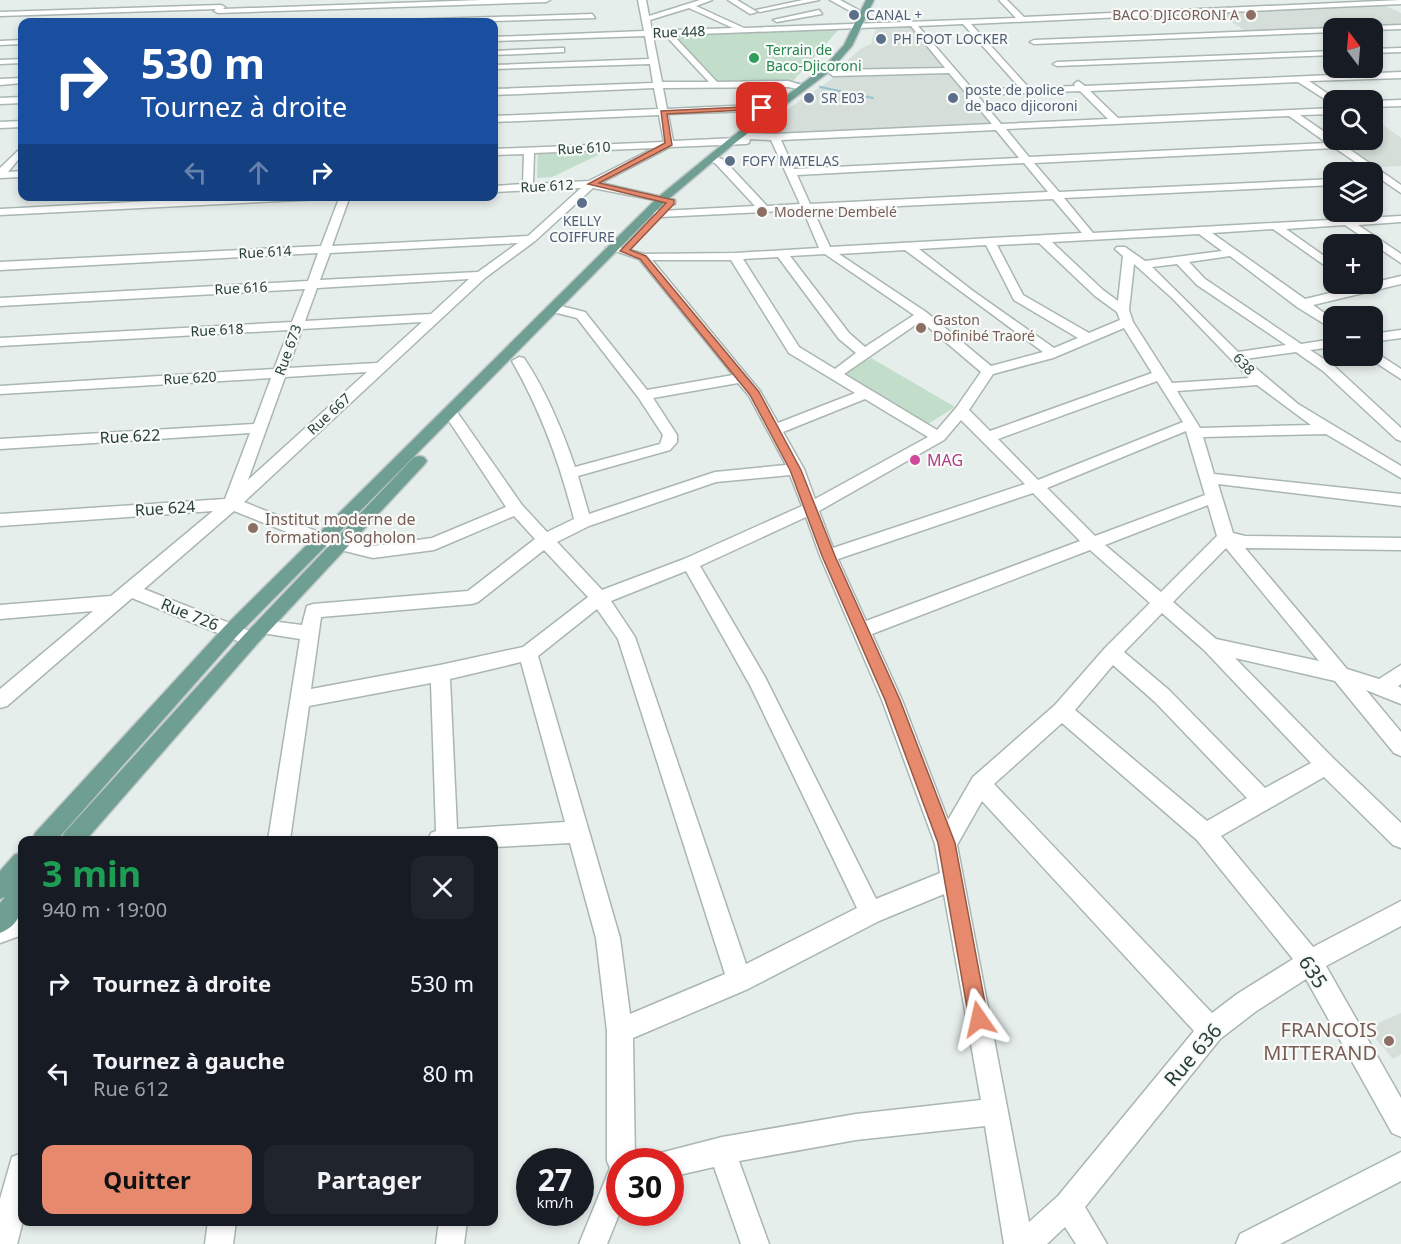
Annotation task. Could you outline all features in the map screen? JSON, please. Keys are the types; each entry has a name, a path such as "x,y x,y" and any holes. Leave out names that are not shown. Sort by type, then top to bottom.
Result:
{"main road":[{"path":"47,836 231,631 331,542 660,207 742,139 833,73 859,45 862,14 870,0"},
{"path":"715,160 777,107 826,70 848,46 877,0"},
{"path":"453,417 519,361 560,310"},
{"path":"76,836 256,633 331,542"},
{"path":"0,888 18,868"},
{"path":"0,921 18,900"}],"street":[{"path":"150,18 167,0"},
{"path":"311,8 316,0"},
{"path":"0,14 159,9 311,8 372,3 546,0"},
{"path":"642,0 649,18 648,34 669,144"},
{"path":"649,18 708,0"},
{"path":"732,0 743,20"},
{"path":"743,20 779,0"},
{"path":"834,0 862,14"},
{"path":"1003,0 1021,23 1195,10 1401,2"},
{"path":"1179,0 1323,95"},
{"path":"1315,0 1324,5"},
{"path":"221,8 247,1"},
{"path":"743,20 811,1 835,27"},
{"path":"1384,1 1401,10"},
{"path":"25,13 39,2"},
{"path":"451,18 458,2"},
{"path":"690,6 743,20 819,12"},
{"path":"497,18 592,12 593,36"},
{"name":"Rue 448","path":"498,39 667,33 743,20 835,27 1012,20 1021,23"},
{"path":"964,22 1027,91"},
{"name":"638","path":"913,24 1055,195 1096,236 1145,265 1260,381 1325,429 1397,470"},
{"path":"1383,28 1401,27"},
{"path":"1034,42 1323,30"},
{"path":"667,33 713,81"},
{"path":"1027,35 1042,49"},
{"path":"560,64 561,37"},
{"path":"0,43 18,42"},
{"path":"498,53 561,50"},
{"path":"1383,51 1401,50"},
{"path":"1057,64 1323,53"},
{"path":"1049,57 1065,72"},
{"path":"498,67 654,61"},
{"path":"0,62 18,62"},
{"path":"833,73 951,70"},
{"path":"970,93 1401,75"},
{"path":"1074,80 1116,122"},
{"path":"0,82 18,81"},
{"path":"498,119 663,112 788,84 804,87"},
{"path":"498,92 658,85 741,96 777,107"},
{"path":"0,101 18,100"},
{"path":"1383,104 1401,103"},
{"name":"Rue 610","path":"498,152 1323,112"},
{"path":"1291,113 1323,135"},
{"path":"0,125 18,124"},
{"path":"775,137 826,250 922,315 988,371"},
{"name":"Rue 667","path":"0,700 232,504 481,275 531,239 591,184 669,144"},
{"path":"791,172 1323,146"},
{"path":"11,150 18,150"},
{"path":"528,188 529,150"},
{"path":"1344,150 1401,190"},
{"path":"0,174 18,154"},
{"path":"715,160 764,209"},
{"path":"0,174 18,174"},
{"path":"1383,179 1401,176"},
{"name":"Rue 612","path":"498,189 591,184 660,207 764,209 1323,183"},
{"path":"62,209 68,201"},
{"path":"0,212 221,201"},
{"name":"Rue 673","path":"232,504 343,201"},
{"path":"1383,220 1401,219"},
{"path":"618,250 643,257 735,256 1347,222 1401,259"},
{"path":"1276,226 1323,261"},
{"path":"1201,230 1229,253 1323,319"},
{"name":"Rue 614","path":"0,266 531,239"},
{"path":"1042,239 1125,316 1193,428 1212,498 1226,537 1339,676 1401,747"},
{"path":"990,242 1018,297 1089,339"},
{"path":"906,246 937,265 968,293 1052,353"},
{"path":"781,253 844,336 864,352"},
{"path":"1145,265 1229,253"},
{"path":"1125,316 1130,255"},
{"path":"735,256 794,350 939,437"},
{"path":"643,257 755,394 795,470 828,556 892,700 946,843 1018,1244"},
{"path":"1180,260 1201,282 1328,369 1401,436"},
{"name":"Rue 616","path":"0,302 481,275"},
{"path":"1383,282 1401,280"},
{"path":"1301,304 1332,294"},
{"path":"560,310 581,315 644,395 670,435 670,442 664,447 571,473"},
{"path":"835,375 864,352 922,315"},
{"path":"300,699 440,673 528,653 599,598 690,563 810,509 939,437 962,411 988,371 1052,353 1089,339 1125,316"},
{"name":"Rue 618","path":"0,342 434,318"},
{"path":"1383,336 1401,334"},
{"path":"1237,356 1323,345"},
{"path":"519,361 533,383 571,473 583,522"},
{"path":"1383,362 1401,375"},
{"name":"Rue 620","path":"0,390 381,367"},
{"path":"644,395 741,378"},
{"path":"989,437 1166,381 1260,381"},
{"path":"775,430 867,393"},
{"path":"962,411 1092,543 1211,645 1326,765 1401,838"},
{"path":"453,417 516,509 599,598 626,637 739,980"},
{"name":"Rue 622","path":"0,444 260,428"},
{"path":"828,556 1037,486 1193,428 1325,429"},
{"path":"1397,470 1401,454"},
{"path":"280,836 313,611 472,597 544,541 583,522 716,477 795,470"},
{"path":"1207,478 1401,500"},
{"path":"861,630 1212,498"},
{"name":"Rue 624","path":"0,519 232,504 331,542 373,552 434,544 516,509"},
{"path":"1226,537 1245,542 1401,544"},
{"path":"946,843 980,784 1062,711 1112,653 1226,537"},
{"path":"690,563 758,683 871,913"},
{"name":"Rue 726","path":"129,590 231,631 310,633"},
{"path":"0,612 114,603"},
{"path":"1211,645 1382,687 1401,696"},
{"path":"528,653 576,832 608,938 620,1031 621,1148"},
{"path":"1112,653 1162,696 1263,800"},
{"path":"440,673 444,836"},
{"path":"1382,687 1401,673"},
{"name":"635","path":"1062,711 1205,833 1310,962 1401,1124"},
{"path":"1205,833 1326,765"},
{"path":"980,784 1211,1030"},
{"path":"498,837 576,832"},
{"path":"620,1031 739,980 871,913 952,879"},
{"name":"Rue 636","path":"1025,1244 1068,1206 1211,1030 1246,1003 1310,962 1401,913"},
{"path":"0,931 18,925"},
{"path":"684,1160 856,1127 996,1112"},
{"path":"722,1151 756,1244"},
{"path":"1250,1244 1401,1166"},
{"path":"3,1244 18,1183"},
{"path":"1068,1206 1094,1244"},
{"path":"593,1244 606,1212"},
{"path":"219,1244 221,1226"},
{"path":"450,1244 452,1226"}],"shaded area":[{"path":"1384,5 1401,13 1401,26 1383,27 1383,18 1323,18 1323,28 1245,31 1215,11"},
{"path":"888,26 913,27 945,71 992,126 777,135 767,130 775,118 845,70 848,60 862,48 871,44 876,29"},
{"path":"1383,125 1401,138 1401,166 1383,167 1383,162 1368,162 1350,150 1383,150"},
{"name":"FRANCOIS MITTERAND","path":"1401,1013 1401,1054 1393,1059 1367,1028"}],"green space":[{"name":"Terrain de Baco-Djicoroni","path":"839,29 793,81 719,82 671,35"},
{"path":"613,148 552,177 537,178 538,152"},
{"path":"871,358 955,407 928,424 844,373"}],"waterway":[{"path":"646,0 650,22"},
{"path":"1026,17 1155,11"},
{"path":"788,82 803,84"},
{"path":"820,87 873,98"}],"place":[{"name":"CANAL +","path":"854,15"},
{"name":"BACO DJICORONI A","path":"1251,15"},
{"name":"PH FOOT LOCKER","path":"881,39"},
{"name":"Terrain de Baco-Djicoroni","path":"754,58"},
{"name":"SR E03","path":"809,98"},
{"name":"poste de police de baco djicoroni","path":"953,98"},
{"name":"FOFY MATELAS","path":"730,161"},
{"name":"KELLY COIFFURE","path":"582,203"},
{"name":"Moderne Dembelé","path":"762,212"},
{"name":"Gaston Dofinibé Traoré","path":"921,328"},
{"name":"MAG","path":"915,460"},
{"name":"Institut moderne de formation Sogholon","path":"253,528"},
{"name":"FRANCOIS MITTERAND","path":"1389,1041"}],"route":[{"path":"762,108 663,112 669,144 591,184 671,202 624,251 643,257 755,394 795,470 828,556 892,700 946,843 979,1019"}]}
